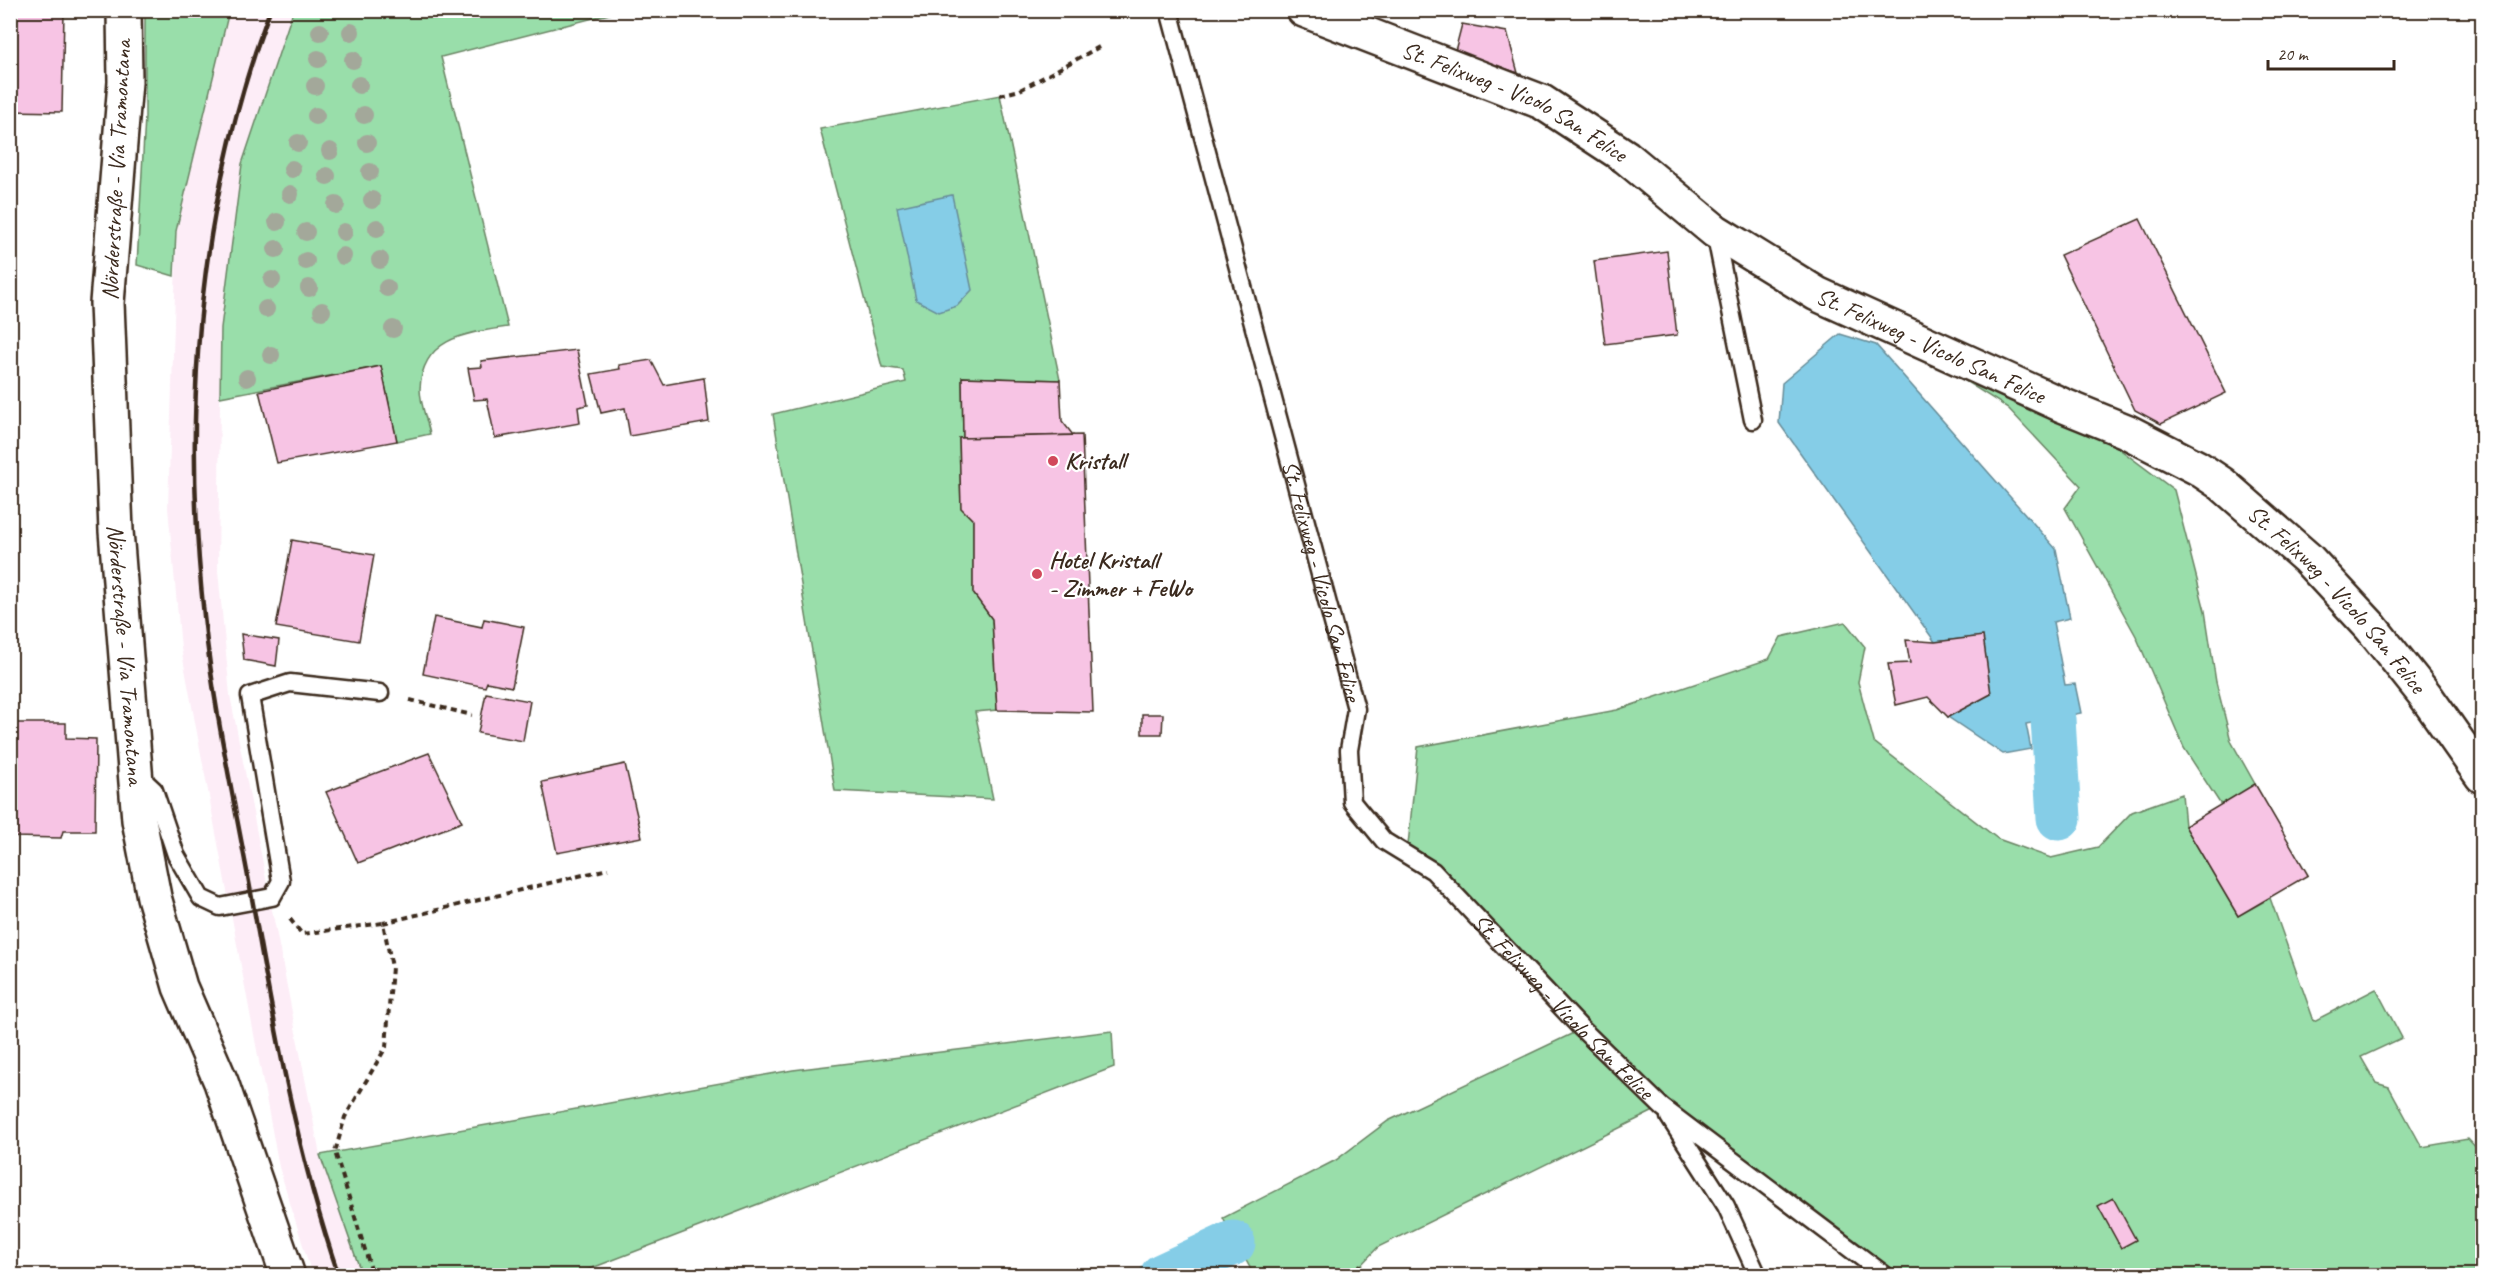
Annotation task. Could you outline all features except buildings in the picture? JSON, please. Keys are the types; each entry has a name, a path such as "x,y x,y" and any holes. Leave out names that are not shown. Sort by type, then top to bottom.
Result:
{"street":[{"name":"Nörderstraße - Via Tramontana","path":"124,10 125,82 107,303 116,531 139,820 154,897 180,987 220,1082 288,1275"},
{"name":"St. Felixweg - Vicolo San Felice","path":"1304,10 1542,102 1626,157 1715,231 1817,294 2051,400 2126,431 2198,468 2222,484 2307,558 2370,627 2425,695 2482,776"}],"lane":[{"name":"St. Felixweg - Vicolo San Felice","path":"1169,10 1356,709 1349,750 1352,802 1384,841 1433,871 1582,1029 1662,1107 1886,1275"},
{"path":"1715,231 1753,420"},
{"path":"135,772 154,790 176,855 201,898 220,907 272,897 281,881 250,696 291,683 380,693"},
{"name":"St. Felixweg - Vicolo San Felice","path":"1662,1107 1726,1206 1758,1275"}],"path":[{"path":"1000,96 1020,90 1099,47"},
{"path":"380,693 472,715"},
{"path":"272,897 302,934 383,923 608,869"},
{"path":"373,1275 335,1152 345,1117 386,1047 392,967 383,923"},
{"path":"1340,1275 1361,1265"}],"shaded area":[{"path":"230,11 293,11 242,164 221,328 218,571 230,695 320,1155 362,1275 312,1275 279,1167 181,648 168,508 177,231 210,85"}],"green space":[{"path":"145,11 229,11 176,231 174,276 137,265 145,117"},
{"path":"293,11 621,11 441,57 508,327 477,332 449,341 429,358 423,372 420,394 430,434 397,441 381,366 220,397 221,328 242,164"},
{"path":"1000,95 1060,380 962,377 963,438 959,438 961,508 973,520 973,593 992,619 997,710 975,712 993,799 835,791 773,414 906,382 903,370 882,367 820,129"},
{"path":"1921,353 2114,445 2174,490 2205,611 2216,682 2231,741 2255,784 2221,805 2184,748 2136,636 2065,508 2081,486 2008,408"},
{"path":"1845,622 1865,647 1858,682 1874,742 1998,839 2051,858 2098,847 2132,812 2182,794 2185,826 2238,916 2270,898 2314,1021 2376,989 2402,1038 2361,1057 2376,1083 2389,1087 2422,1147 2468,1139 2482,1154 2482,1275 1886,1275 1662,1107 1378,1247 1361,1265 1340,1275 1254,1275 1223,1218 1336,1160 1388,1121 1582,1029 1407,855 1418,747 1617,710 1769,659 1781,637"},
{"path":"1112,1031 1114,1067 574,1275 362,1275 320,1155 793,1070"}],"water":[{"path":"952,195 972,290 957,306 939,312 916,300 897,207"},
{"path":"1840,334 1876,345 2056,549 2070,618 2053,622 2065,685 2075,684 2081,713 2026,724 2031,749 2003,754 1948,717 1991,694 1983,636 1935,642 1779,423 1782,383"}],"waterway":[{"path":"2053,719 2059,818"},
{"path":"1162,1276 1233,1243"}],"railway":[{"path":"270,10 245,84 226,158 211,234 201,309 196,385 195,462 198,539 213,688 279,1045 299,1138 339,1276"}],"place":[{"name":"Kristall","path":"1053,461"},
{"name":"Hotel Kristall - Zimmer + FeWo","path":"1037,574"}]}
